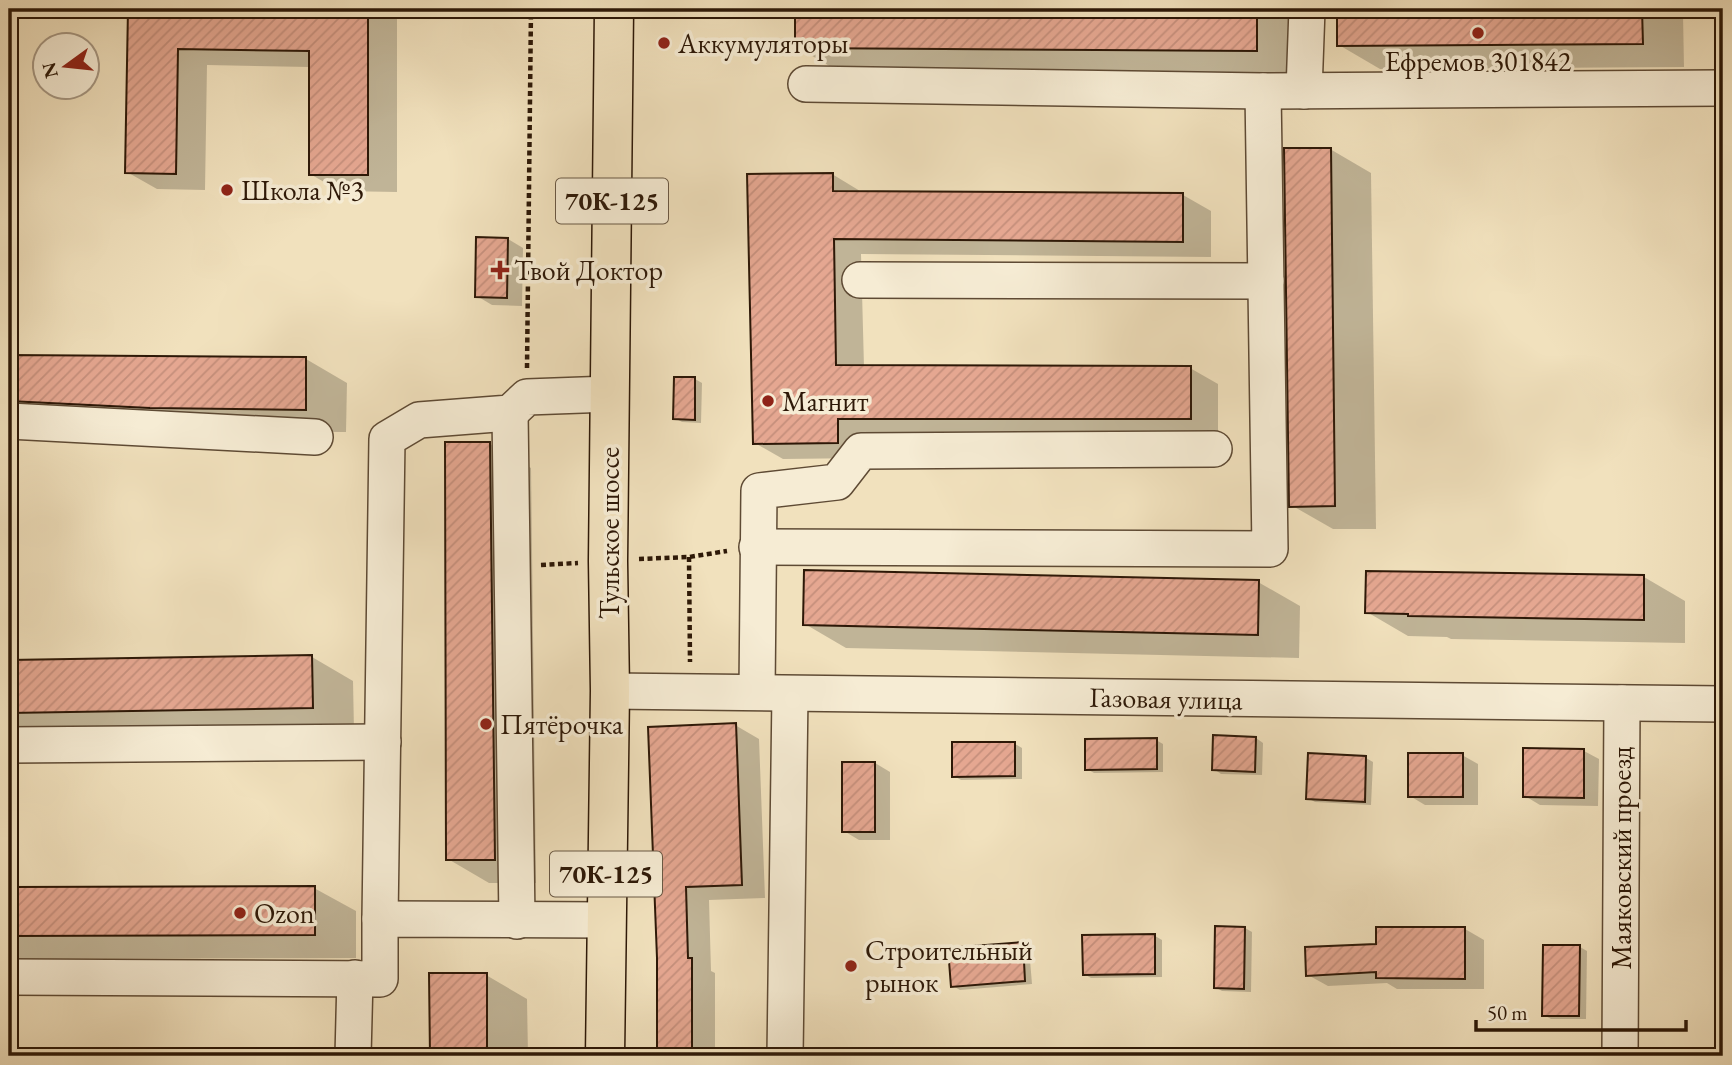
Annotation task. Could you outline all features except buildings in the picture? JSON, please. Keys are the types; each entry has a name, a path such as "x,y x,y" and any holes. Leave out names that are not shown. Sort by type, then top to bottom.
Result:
{"main road":[{"name":"Тульское шоссе","path":"605,1056 614,9"}],"street":[{"path":"1304,91 1307,9"},
{"path":"806,85 1263,91 1721,88"},
{"path":"757,547 1270,549 1263,91"},
{"path":"860,279 1266,281"},
{"path":"9,977 380,979 387,439 419,420 610,394"},
{"path":"517,921 519,405"},
{"path":"9,421 315,437"},
{"path":"785,1056 773,693 757,547 759,491 837,482 861,451 1214,449"},
{"name":"Газовая улица","path":"610,691 1723,704"},
{"name":"Маяковский проезд","path":"1620,1056 1622,703"},
{"path":"9,745 383,742"},
{"path":"380,919 606,919"},
{"path":"353,1056 355,978"}],"path":[{"path":"519,405 531,9"},
{"path":"688,558 690,692"}],"place":[{"name":"Ефремов 301842","path":"1478,33"},
{"name":"Аккумуляторы","path":"664,43"},
{"name":"Школа №3","path":"227,190"},
{"name":"Твой Доктор","path":"500,270"},
{"name":"Магнит","path":"768,401"},
{"name":"Пятёрочка","path":"486,724"},
{"name":"Ozon","path":"240,913"},
{"name":"Строительный рынок","path":"851,966"}]}
